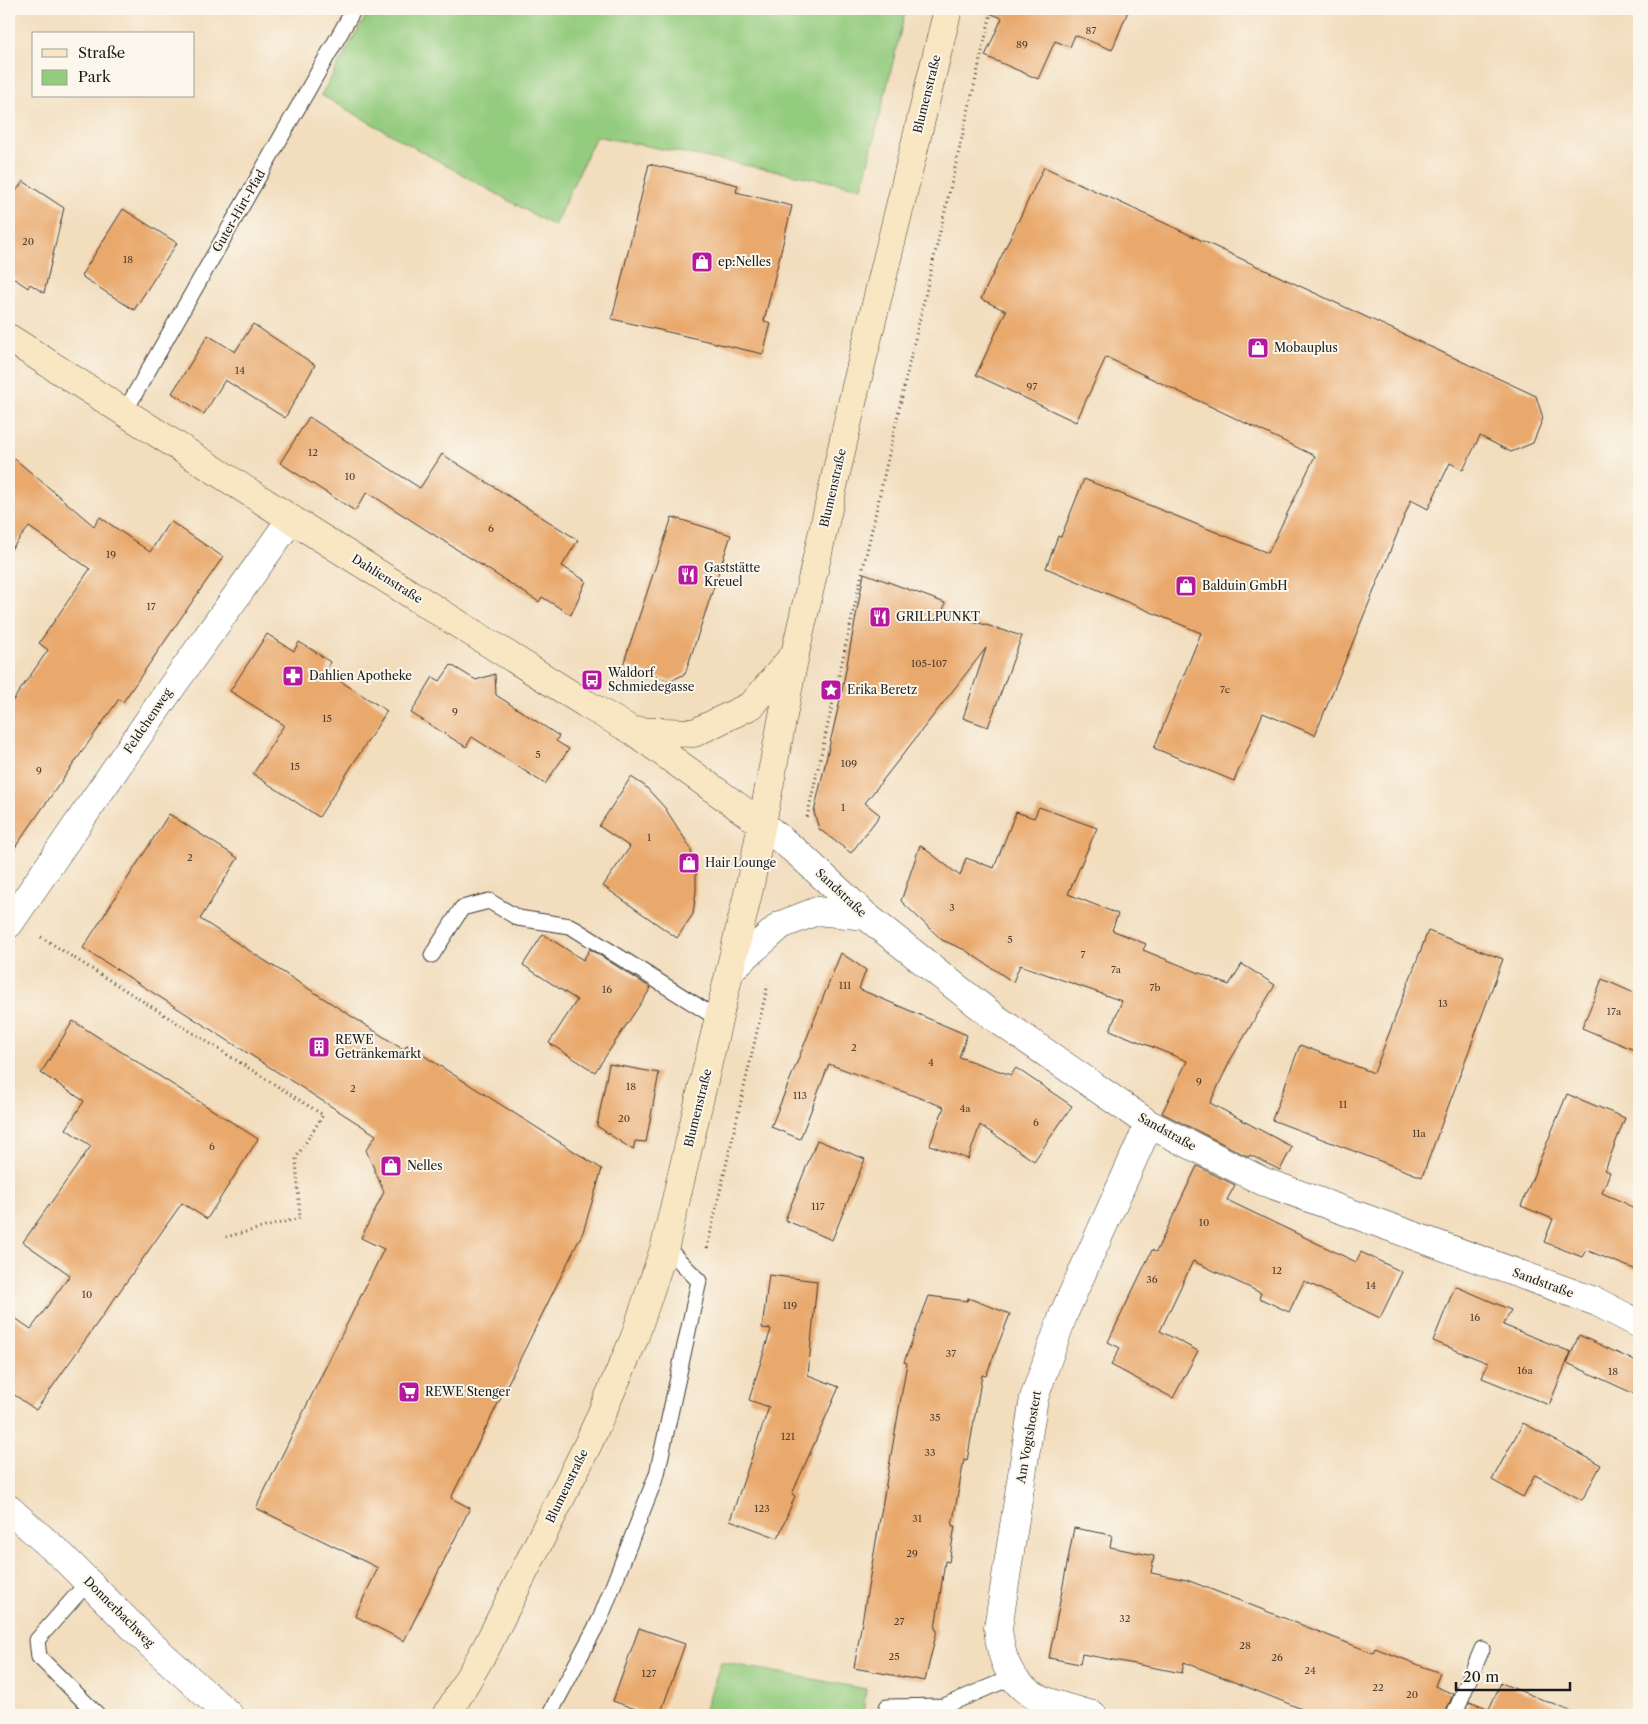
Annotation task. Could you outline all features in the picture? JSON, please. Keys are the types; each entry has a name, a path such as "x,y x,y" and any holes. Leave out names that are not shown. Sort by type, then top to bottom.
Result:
{"main road":[{"name":"Blumenstraße","path":"447,1715 486,1648 589,1442 634,1339 665,1246 720,1020 762,824 795,654 856,386 948,9"},
{"name":"Dahlienstraße","path":"9,338 291,519 578,699 633,731 762,824"},
{"path":"633,731 694,733 752,705 795,654"}],"street":[{"name":"Feldchenweg","path":"10,922 173,685 291,519"},
{"name":"Sandstraße","path":"762,824 866,916 994,1017 1149,1124 1262,1182 1596,1302 1639,1324"},
{"path":"731,969 781,925 817,911 866,916"},
{"name":"Am Vogtshostert","path":"1093,1715 1044,1702 1026,1692 1013,1677 1001,1653 998,1628 1034,1398 1064,1312 1149,1124"},
{"name":"Donnerbachweg","path":"9,1508 88,1582 147,1641 230,1715"}],"lane":[{"name":"Guter-Hirt-Pfad","path":"124,413 354,9"},
{"path":"432,955 462,908 489,901 518,918 570,926 720,1020"},
{"path":"549,1715 600,1619 657,1474 699,1281 665,1246"},
{"path":"88,1582 37,1640 37,1649 39,1657 98,1715"},
{"path":"1454,1715 1482,1649"},
{"path":"886,1715 887,1707 944,1706 1013,1677"}],"path":[{"path":"798,854 904,384 992,9"},
{"path":"10,922 323,1116 296,1158 300,1218 226,1237"},
{"path":"699,1281 768,983"}],"green space":[{"path":"370,9 906,9 862,188 596,136 554,226 321,95"},
{"path":"721,1662 866,1689 863,1715 703,1715"}],"building":[{"path":"979,9 1129,9 1112,50 1075,35 1070,47 1055,41 1038,79 985,56 1002,18"},
{"name":"ep:Nelles","path":"649,164 738,185 736,192 792,206 764,321 771,323 763,354 612,319"},
{"path":"1044,167 1536,396 1543,418 1533,443 1511,452 1480,436 1463,470 1450,463 1428,509 1411,500 1315,735 1263,713 1234,781 1154,748 1201,633 1046,568 1058,536 1061,537 1084,479 1268,553 1315,456 1106,357 1076,422 976,375 1006,311 981,299"},
{"path":"23,181 64,208 44,293 30,284 28,288 9,275 9,202"},
{"path":"123,209 177,243 134,310 81,276"},
{"path":"253,324 315,365 285,418 225,380 204,414 172,393 208,335 235,352"},
{"path":"309,417 420,488 442,454 578,540 562,566 586,581 571,615 542,597 539,602 367,492 355,511 280,463"},
{"path":"9,454 94,526 100,517 150,552 170,521 223,557 123,702 119,699 9,856 9,706 48,650 39,643 90,569 29,527 9,552"},
{"name":"Gaststätte Kreuel","path":"672,517 731,535 685,674 670,681 623,665"},
{"path":"864,573 945,603 943,612 1022,636 988,727 963,718 986,648 865,803 880,815 851,853 819,829 814,812 842,691"},
{"path":"267,634 294,651 299,642 314,651 330,662 326,672 387,711 319,817 253,774 284,725 230,691"},
{"path":"451,665 476,680 495,674 496,695 559,736 556,741 569,749 545,784 472,737 466,747 411,713 433,677 440,681"},
{"path":"631,777 645,786 665,808 690,847 696,871 693,914 677,938 603,886 630,847 599,826"},
{"path":"1039,807 1097,828 1068,894 1118,914 1112,930 1146,944 1143,950 1229,985 1242,964 1275,985 1231,1059 1210,1103 1292,1147 1280,1170 1250,1155 1249,1157 1162,1113 1187,1061 1110,1030 1122,1001 1020,965 1013,982 965,950 942,940 901,901 920,845 960,876 966,858 994,868 1016,812 1034,818"},
{"name":"REWE Stenger","path":"169,814 238,858 200,919 404,1050 407,1045 602,1169 583,1232 451,1498 470,1508 404,1641 355,1616 378,1568 256,1508 384,1249 361,1238 384,1192 366,1150 376,1135 83,948"},
{"path":"1428,931 1503,959 1422,1177 1272,1120 1300,1045 1374,1073"},
{"path":"543,934 583,960 590,949 651,988 595,1072 549,1043 577,1000 523,965"},
{"path":"841,953 866,970 859,989 967,1035 959,1057 1011,1075 1016,1068 1072,1106 1034,1161 980,1125 968,1159 930,1145 944,1107 829,1064 800,1139 771,1127"},
{"path":"1602,979 1639,995 1639,1052 1582,1028"},
{"path":"73,1021 258,1139 207,1219 182,1203 36,1410 9,1391 9,1314 31,1329 70,1275 23,1242 91,1146 66,1129 84,1101 41,1073"},
{"path":"609,1064 659,1073 646,1142 635,1141 633,1150 597,1126"},
{"path":"1567,1094 1625,1118 1605,1170 1610,1172 1602,1193 1625,1203 1639,1213 1639,1271 1586,1250 1582,1257 1544,1242 1553,1219 1521,1206"},
{"path":"817,1140 865,1159 832,1240 785,1220"},
{"path":"1197,1166 1235,1185 1227,1200 1356,1262 1361,1252 1402,1272 1380,1318 1304,1281 1289,1312 1259,1298 1261,1293 1193,1261 1160,1331 1198,1351 1173,1398 1111,1365 1120,1348 1108,1342 1152,1250 1156,1252"},
{"path":"769,1275 817,1281 808,1375 839,1387 792,1494 795,1496 778,1538 730,1520 769,1407 749,1400 771,1329 762,1328"},
{"path":"1455,1286 1511,1310 1503,1325 1571,1352 1549,1405 1482,1378 1488,1363 1433,1341"},
{"path":"929,1296 967,1301 968,1298 1010,1314 986,1376 982,1375 967,1461 964,1460 952,1526 955,1526 949,1562 945,1561 935,1629 937,1630 925,1681 854,1668 907,1363 904,1362"},
{"path":"1579,1335 1639,1363 1639,1396 1567,1363"},
{"path":"1523,1423 1601,1465 1582,1500 1535,1475 1523,1497 1492,1480"},
{"path":"1074,1528 1112,1535 1110,1547 1154,1556 1151,1573 1187,1580 1373,1653 1375,1648 1440,1673 1435,1686 1453,1694 1445,1715 1317,1715 1184,1662 1182,1673 1082,1654 1080,1664 1049,1658"},
{"path":"639,1628 685,1644 660,1715 652,1715 613,1701"},
{"path":"1501,1683 1578,1715 1464,1715 1470,1701 1489,1709"}],"place":[{"name":"ep:Nelles","path":"702,262"},
{"name":"Mobauplus","path":"1258,348"},
{"name":"Gaststätte Kreuel","path":"688,575"},
{"name":"Balduin GmbH","path":"1186,586"},
{"name":"GRILLPUNKT","path":"880,617"},
{"name":"Dahlien Apotheke","path":"293,676"},
{"name":"Waldorf Schmiedegasse","path":"592,680"},
{"name":"Erika Beretz","path":"831,690"},
{"name":"Hair Lounge","path":"689,863"},
{"name":"REWE Getränkemarkt","path":"319,1047"},
{"name":"Nelles","path":"391,1166"},
{"name":"REWE Stenger","path":"409,1392"}]}
